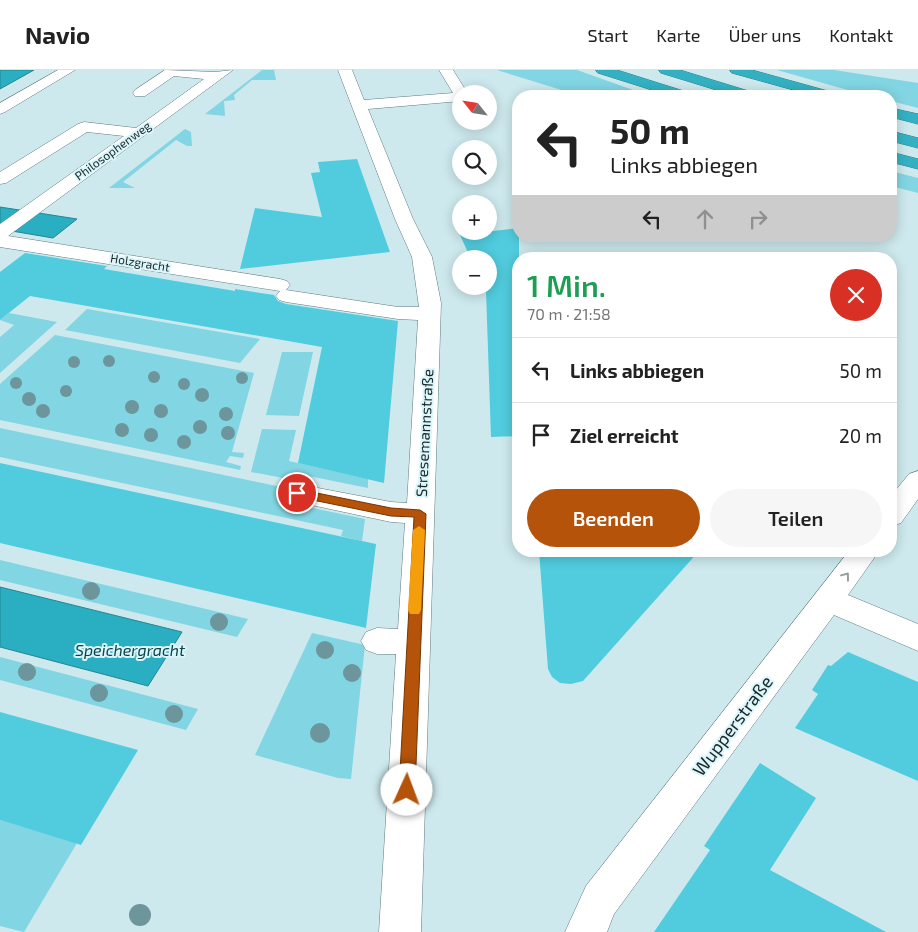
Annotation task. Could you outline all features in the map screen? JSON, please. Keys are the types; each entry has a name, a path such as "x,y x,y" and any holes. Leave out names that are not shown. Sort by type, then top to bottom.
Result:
{"highway":[{"path":"603,70 666,90"},
{"path":"666,70 731,90"},
{"path":"737,70 809,90"},
{"path":"897,114 918,119"},
{"path":"897,138 918,143"},
{"path":"897,159 918,164"}],"street":[{"path":"0,109 68,70"},
{"name":"Stresemannstraße","path":"345,70 404,219 422,257 430,314 400,932"},
{"path":"446,70 455,85"},
{"path":"140,93 173,71 221,73"},
{"name":"Philosophenweg","path":"0,233 221,73"},
{"path":"359,105 452,97"},
{"path":"0,179 84,127 139,133"},
{"name":"Holzgracht","path":"0,241 101,261 283,290 398,313 430,314"},
{"path":"897,508 918,480"},
{"path":"297,493 391,512 420,514"},
{"name":"Wupperstraße","path":"593,916 860,557"},
{"path":"828,600 918,638"},
{"path":"377,641 413,642"}],"shaded area":[{"path":"262,70 274,70 276,80 252,80 234,95 235,100 224,101 225,116 205,114"},
{"path":"497,70 577,70 633,90 562,90"},
{"path":"777,70 834,70 918,83 918,108 897,103 897,90 848,90"},
{"path":"185,129 191,132 192,146 187,146 176,140 123,182 135,188 109,188"},
{"path":"897,173 918,178 918,193 897,188"},
{"path":"87,309 260,339 240,363 65,330"},
{"path":"9,313 57,322 0,373 0,337 14,325 0,320"},
{"path":"55,335 254,373 232,452 244,453 243,458 230,456 226,462 241,466 240,470 0,420 0,384"},
{"path":"282,352 313,352 299,416 266,415"},
{"path":"0,428 286,488 279,501 365,519 362,541 341,536 343,530 0,457"},
{"path":"262,429 296,430 289,461 368,479 368,488 294,473 289,479 251,472"},
{"path":"0,560 248,619 237,637 0,580"},
{"path":"312,633 365,645 351,779 338,778 255,755"},
{"path":"0,657 198,709 186,730 0,680"},
{"path":"0,820 77,843 24,932 0,926"}],"water":[{"path":"0,70 34,70 0,89"},
{"path":"0,207 77,219 53,238 0,229"},
{"name":"Speichergracht","path":"0,587 182,632 148,686 0,647"}],"building":[{"path":"357,159 390,252 240,269 255,208 322,217 311,173 320,172 318,162"},
{"path":"512,229 512,242 519,242 519,252 512,252 512,436 491,437 486,295 497,295 497,250 467,250 462,240 497,240 497,231"},
{"path":"25,253 107,266 104,269 235,291 235,289 274,295 278,301 286,304 398,321 384,483 298,463 322,347 30,296 0,320 0,272"},
{"path":"0,463 376,544 366,628 0,543"},
{"path":"539,557 694,557 583,681 571,684 560,683 552,677 548,669"},
{"path":"848,652 918,682 918,781 795,728 818,694 812,690 828,665 831,666"},
{"path":"0,712 138,750 81,845 0,820"},
{"path":"760,763 816,798 770,870 886,932 654,932 710,850 704,846"}],"slow traffic":[{"path":"414,610 419,530"}],"route":[{"path":"297,493 391,512 420,514 407,790"}]}
